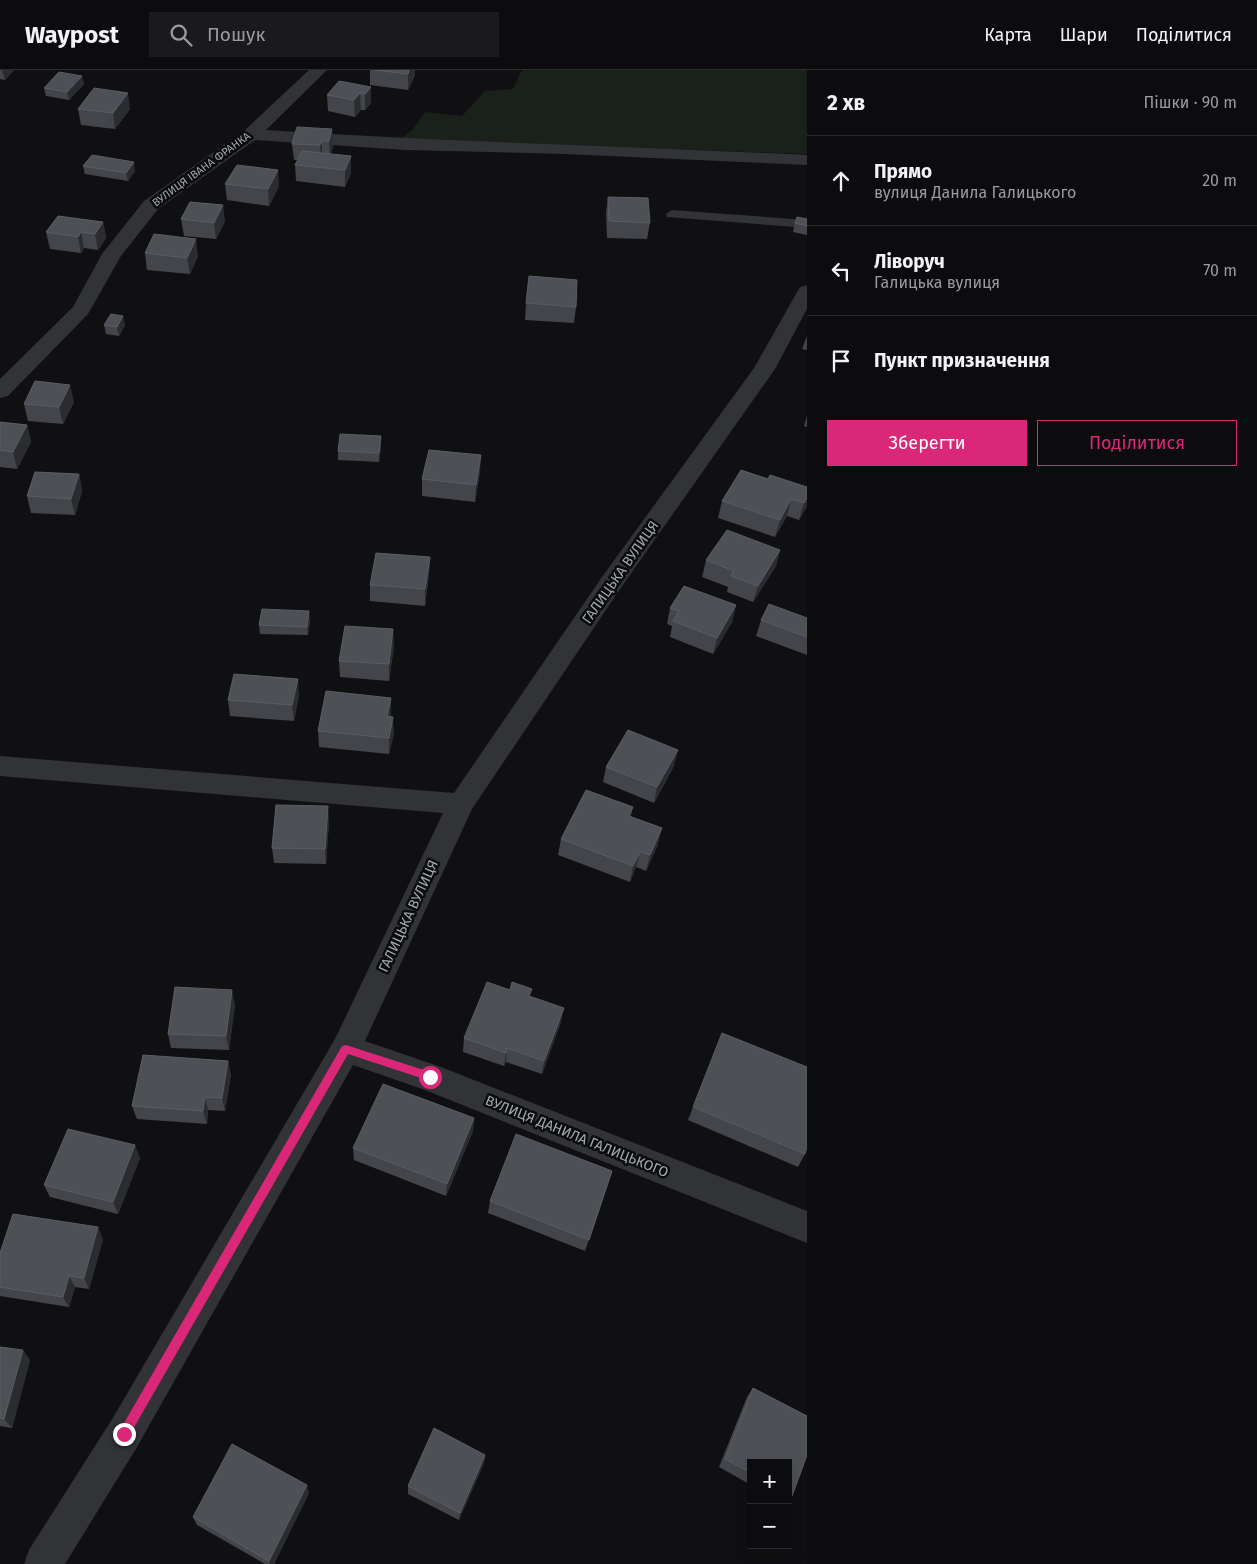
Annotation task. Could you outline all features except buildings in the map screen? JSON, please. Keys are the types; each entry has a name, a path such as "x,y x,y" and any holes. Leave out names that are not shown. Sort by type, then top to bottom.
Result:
{"street":[{"name":"ВУЛИЦЯ ІВАНА ФРАНКА","path":"0,391 81,310 112,254 151,205 251,134 319,70"},
{"path":"251,134 406,145 565,149 807,160"},
{"name":"ГАЛИЦЬКА ВУЛИЦЯ","path":"43,1564 124,1434 346,1049 461,804 611,584 764,369 807,291"},
{"path":"0,766 461,804"},
{"name":"ВУЛИЦЯ ДАНИЛА ГАЛИЦЬКОГО","path":"346,1049 430,1077 807,1227"}],"lane":[{"path":"672,214 807,224"}],"shaded area":[{"path":"522,70 807,70 807,154 401,139 413,129 425,112 462,116 485,91 513,89"}],"route":[{"path":"124,1434 346,1049 430,1077"}]}
